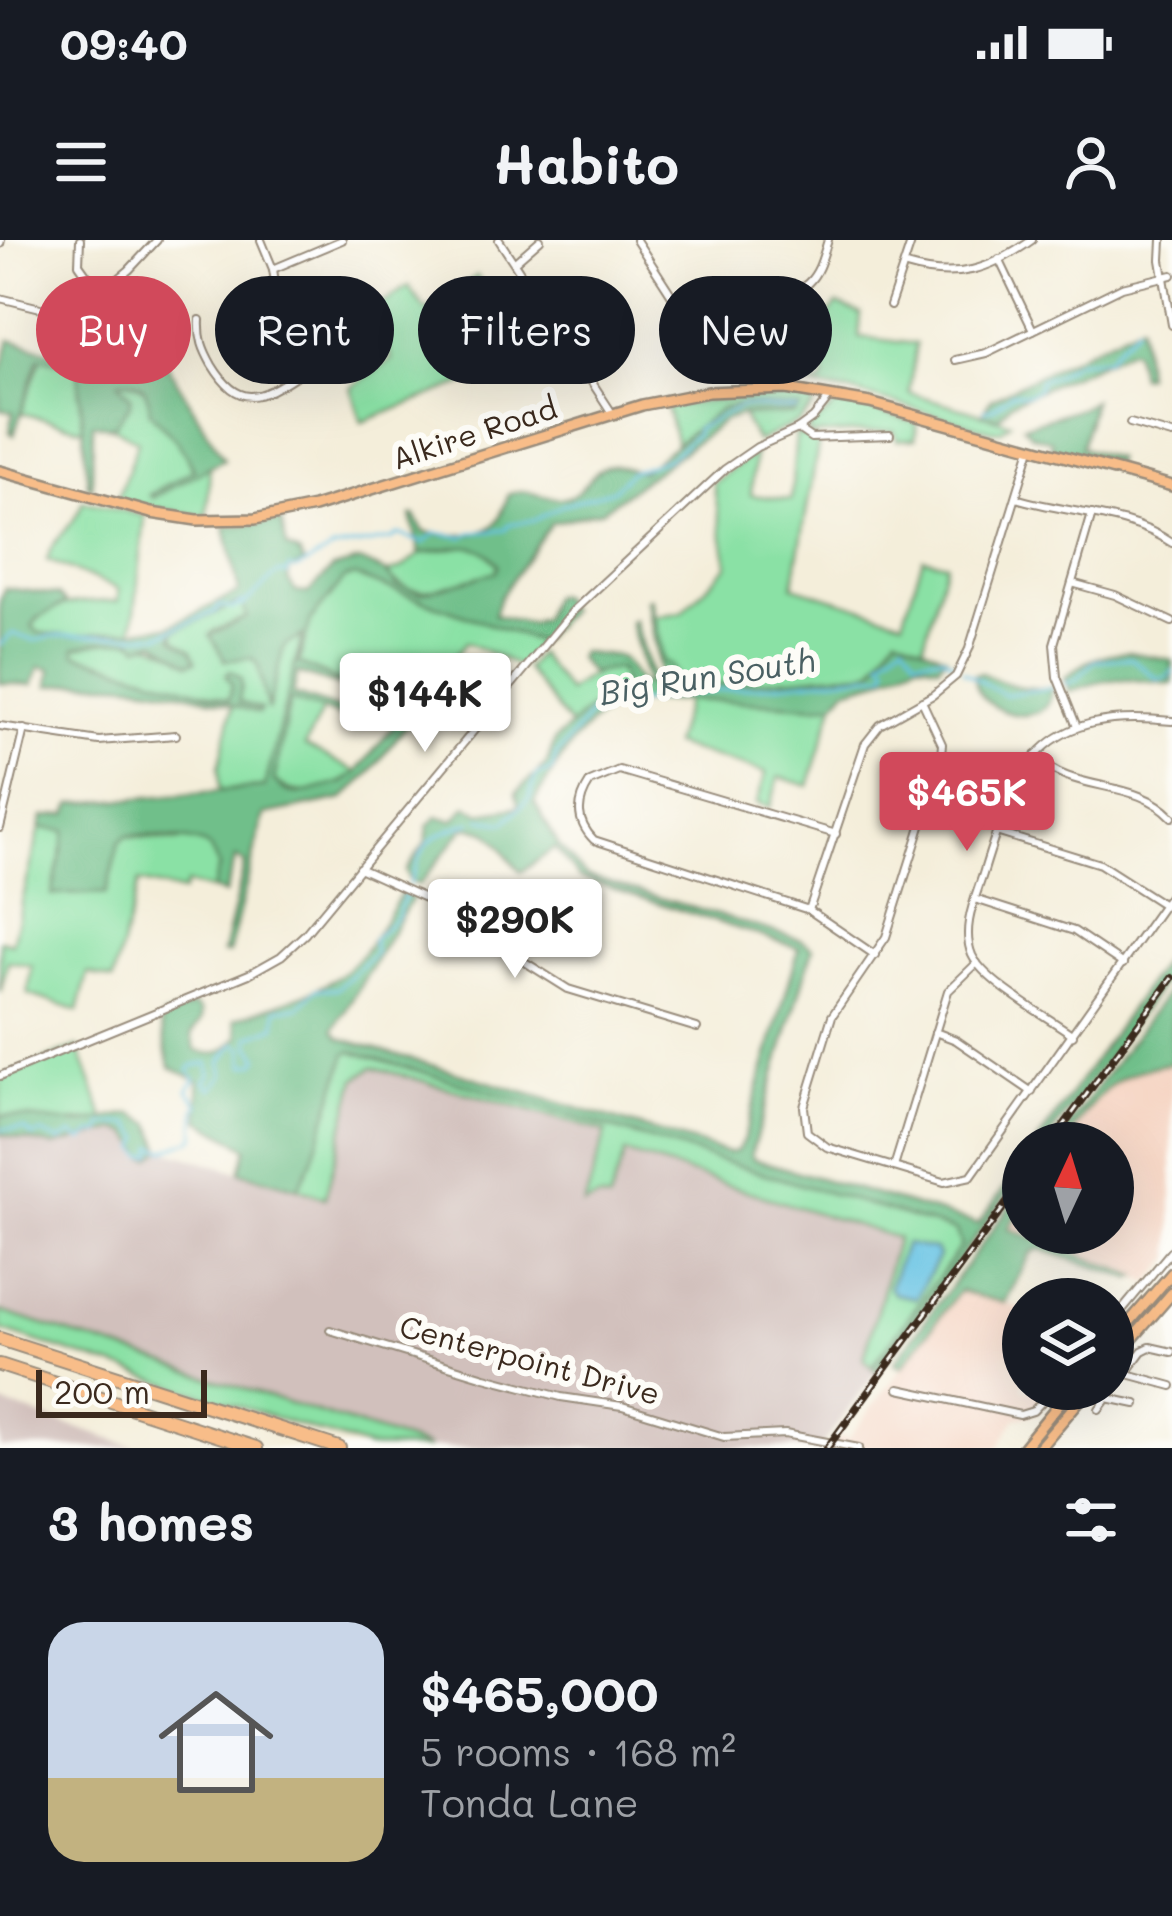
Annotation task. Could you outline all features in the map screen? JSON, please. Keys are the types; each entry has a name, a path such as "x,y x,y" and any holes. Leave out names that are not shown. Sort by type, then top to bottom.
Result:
{"highway":[{"path":"0,1339 339,1448"},
{"path":"0,1365 256,1448"}],"main road":[{"name":"Alkire Road","path":"0,471 151,513 243,520 314,507 612,414 707,392 786,389 831,395 1172,484"},
{"path":"1134,1317 1172,1273"},
{"path":"1134,1337 1172,1293"},
{"path":"1023,1448 1054,1410"},
{"path":"1040,1448 1072,1410"}],"street":[{"path":"80,240 81,268 87,276"},
{"path":"120,276 157,240"},
{"path":"261,240 274,276"},
{"path":"273,268 342,240"},
{"path":"500,240 612,414"},
{"path":"514,262 540,240"},
{"path":"636,240 691,326 709,336 726,333 766,303 806,286 828,240"},
{"path":"890,306 912,240"},
{"path":"906,266 952,275 999,259 1032,240"},
{"path":"1162,240 1172,325"},
{"path":"999,259 1033,330"},
{"path":"955,360 986,353 1122,287 1168,276"},
{"path":"0,298 36,308"},
{"path":"200,320 203,350 215,368"},
{"path":"225,384 245,396 262,395 282,384"},
{"path":"0,1076 249,974 281,956 305,934 573,611 724,469 813,418 831,395"},
{"path":"1130,423 1172,434"},
{"path":"798,428 811,438 890,435"},
{"path":"809,910 865,744 880,725 956,676 969,649 1031,448"},
{"path":"1016,498 1093,514 1158,534 1172,543"},
{"path":"1077,727 1054,657 1057,632 1093,514"},
{"path":"1072,583 1172,622"},
{"path":"922,701 942,744 940,766 892,923 875,956 832,1016 804,1106 805,1126 813,1140 944,1182 964,1180 976,1172 1172,893"},
{"path":"1073,1035 977,964 968,941 975,899 996,832 1012,788 1035,756 1077,727 1126,716 1172,721"},
{"path":"0,726 99,741 176,735"},
{"path":"0,828 23,729"},
{"path":"1035,756 1060,776 1140,794 1172,817"},
{"path":"836,834 619,770 597,777 580,801 580,818 594,840 809,910 875,956"},
{"path":"996,832 1100,864 1164,905"},
{"path":"359,868 471,919 568,989 697,1028"},
{"path":"975,899 1074,931 1123,964"},
{"path":"894,1167 948,991 977,964"},
{"path":"934,1032 956,1040 1033,1093"},
{"path":"1134,1296 1172,1250"},
{"name":"Centerpoint Drive","path":"330,1330 533,1390 622,1406 724,1437 785,1434 859,1448"},
{"path":"1134,1362 1147,1348 1172,1352"},
{"path":"1134,1376 1172,1386"},
{"path":"899,1389 1016,1415 1034,1410"}],"shaded area":[{"path":"1172,1063 1172,1257 1150,1283 1074,1254 1134,1254 1134,1122 1081,1122 1109,1086 1134,1069"},
{"path":"374,1067 607,1133 584,1203 624,1153 897,1238 864,1358 876,1372 820,1448 429,1448 0,1311 0,1134 53,1146 117,1130 130,1134 151,1158 162,1149 325,1197 356,1079"},
{"path":"960,1290 1002,1303 1002,1410 1039,1410 1016,1418 998,1448 830,1448 839,1437 848,1439"},
{"path":"0,1403 138,1448 0,1448"}],"green space":[{"path":"408,286 418,299 418,384 462,384 362,422 351,388 394,384 394,296"},
{"path":"837,305 861,314 859,337 916,344 909,393 1010,422 993,431 857,393 791,384 832,384 832,311"},
{"path":"1141,323 1145,375 1139,376 1130,349 1011,403 998,418 982,414 991,399"},
{"path":"10,340 36,347 36,367 14,435 10,432 13,412 0,409 0,373"},
{"path":"36,372 36,384 79,384 83,429 21,413"},
{"path":"79,384 121,384 131,397 130,405 113,427 93,424 92,488 88,486"},
{"path":"120,384 135,384 145,390 150,412 178,442 194,470 151,494 210,466 207,517 117,501 138,441 113,427 131,398"},
{"path":"139,384 179,384 224,459 153,498 150,495 194,469 178,442 150,412"},
{"path":"764,395 801,397 814,407 799,422 757,442 742,415 793,414 729,408 676,444 666,406"},
{"path":"1093,400 1081,448 1115,458 1114,464 1051,448 1052,441 1031,435 1023,426 1081,408"},
{"path":"842,401 917,423 915,439 897,440 894,431 811,435 807,430"},
{"path":"744,404 799,409 794,414 725,420 603,510 551,523 500,597 494,615 530,624 542,618 551,596 558,595 568,611 539,642 355,576 345,578 311,620 298,663 369,696 298,673 293,694 358,716 361,723 290,700 274,781 299,794 344,782 413,701 418,710 370,773 343,799 264,815 229,953 223,953 245,863 236,858 225,894 212,890 219,867 209,848 194,842 126,836 119,843 106,893 52,895 66,831 40,828 43,817 68,814 72,804 265,787 302,636 284,646 268,711 258,665 252,658 225,660 210,635 247,617 241,602 174,631 173,638 192,650 196,661 189,663 156,641 139,646 133,640 97,642 75,648 76,654 229,700 232,684 226,676 230,671 242,679 239,702 261,709 259,713 155,687 49,686 51,669 39,667 33,685 0,683 0,602 5,588 58,595 66,603 38,618 32,626 39,633 73,636 170,626 239,592 225,527 281,521 287,548 299,553 304,563 289,571 288,580 296,592 308,593 333,568 360,561 387,573 396,585 421,593 495,572 498,565 472,547 420,554 411,516 424,532 482,532 496,523 509,494 565,498 605,467 619,465 641,472 721,409"},
{"path":"796,434 819,441 793,586 903,620 923,558 946,563 923,647 897,634 873,669 864,672 694,687 679,683 663,661 655,617 682,612 728,565 713,483 755,453 751,495 791,500"},
{"path":"83,501 145,516 133,631 73,636 39,633 32,626 60,606 118,601 118,589 47,560"},
{"path":"481,547 498,565 495,572 424,591 410,589 387,573 420,554"},
{"path":"355,576 539,642 519,667 466,642 418,703 412,702 406,710 298,663 311,620 345,577"},
{"path":"651,598 663,661 679,683 694,687 864,672 874,669 897,634 946,656 938,665 918,661 846,689 835,703 679,700 610,710 576,739 534,802 559,846 586,876 802,940 813,948 753,1159 978,1224 1002,1191 1002,1201 876,1372 872,1367 961,1246 956,1231 352,1051 347,1053 312,1161 298,1188 240,1172 247,1148 200,1120 199,1081 170,1067 161,1023 164,1016 194,1006 201,1011 201,1021 192,1034 195,1049 219,1052 239,1036 235,1019 298,997 342,974 367,947 402,893 412,898 334,1030 340,1038 728,1153 737,1151 799,948 579,878 555,848 521,872 492,836 475,828 464,828 419,885 409,880 406,871 437,817 454,820 467,806 480,813 519,807 516,793 547,764 555,740 597,702 625,690 619,669 590,673 577,658 580,652 620,657 639,683 647,684 630,622 634,620 656,692 663,692 647,599"},
{"path":"241,602 247,617 213,631 224,660 252,658 258,665 268,709 284,646 303,635 265,787 220,791 219,768 233,705 258,713 260,709 238,702 242,687 226,675 232,684 230,700 76,654 75,648 129,640 179,655 174,631"},
{"path":"1128,652 1172,660 1172,684 1110,681 1070,692 1065,678 1080,667 1102,656"},
{"path":"538,654 568,692 591,675 620,669 625,690 597,702 570,726 526,669"},
{"path":"981,673 1015,686 1051,688 1048,702 1027,715 998,709 977,689 974,675"},
{"path":"842,678 809,786 779,777 770,807 757,803 766,773 673,745 689,693"},
{"path":"290,700 323,710 305,746 357,772 316,791 294,791 274,781"},
{"path":"40,828 67,830 53,895 106,893 119,843 126,836 195,838 209,847 219,867 212,890 186,884 183,892 139,882 113,980 88,973 78,1011 28,994 32,966 8,961 0,993 0,940 12,943"},
{"path":"1172,948 1172,970 1060,1122 1052,1122"},
{"path":"1172,985 1172,1063 1119,1080 1080,1122 1071,1122"},
{"path":"78,1047 105,1120 54,1124 0,1117 0,1078"},
{"path":"347,1052 939,1223 956,1231 961,1246 872,1367 864,1358 897,1238 625,1153 609,1201 598,1199 584,1205 606,1132 373,1067 356,1079 325,1198 298,1188 312,1161"},
{"path":"133,1114 152,1124 162,1149 151,1158 145,1157 130,1134 118,1130 53,1146 0,1134 4,1115 79,1124"},
{"path":"1002,1216 1002,1254 1030,1254 1018,1278 1002,1278 1002,1302 959,1291 902,1367 894,1363"},
{"path":"1055,1254 1077,1254 1137,1276 1128,1278"},
{"path":"0,1311 429,1448 369,1448 0,1330"}],"water":[{"path":"905,1244 934,1249 939,1256 916,1298 894,1294 889,1287"}],"waterway":[{"path":"984,410 1012,393 1027,395 1038,389 1040,380 1076,361 1108,358 1137,325"},
{"path":"0,645 13,633 36,640 160,635 217,611 219,606 233,609 242,602 242,606 278,573 288,574 289,568 297,569 333,549 398,534 423,543 436,533 463,537 506,530 509,524 535,520 563,505 613,490 630,472 669,458 696,429 742,406 797,410"},
{"name":"Big Run South","path":"480,819 505,823 530,797 536,775 552,771 556,756 592,712 677,695 886,673 888,664 882,660 904,641 916,658 943,656 956,665"},
{"name":"Big Run South","path":"1065,684 1095,661 1131,658 1158,679 1172,671"},
{"name":"Big Run South","path":"963,671 1004,695 1056,687"},
{"name":"Big Run South","path":"409,885 429,843 471,822"},
{"name":"Big Run South","path":"0,1129 24,1129 33,1136 42,1133 60,1141 72,1134 82,1141 100,1134 104,1125 130,1124 142,1138 137,1149 143,1156 153,1154 153,1146 166,1150 195,1138 200,1105 188,1090 195,1080 189,1070 192,1066 208,1063 210,1075 205,1081 212,1089 224,1075 221,1062 235,1043 243,1047 245,1065 256,1063 259,1057 250,1037 276,1026 277,1009 299,1007 316,989 337,989 375,953 373,939 397,917 405,894"}],"railway":[{"path":"1066,1122 1172,978"},
{"path":"827,1448 1002,1210"}]}
